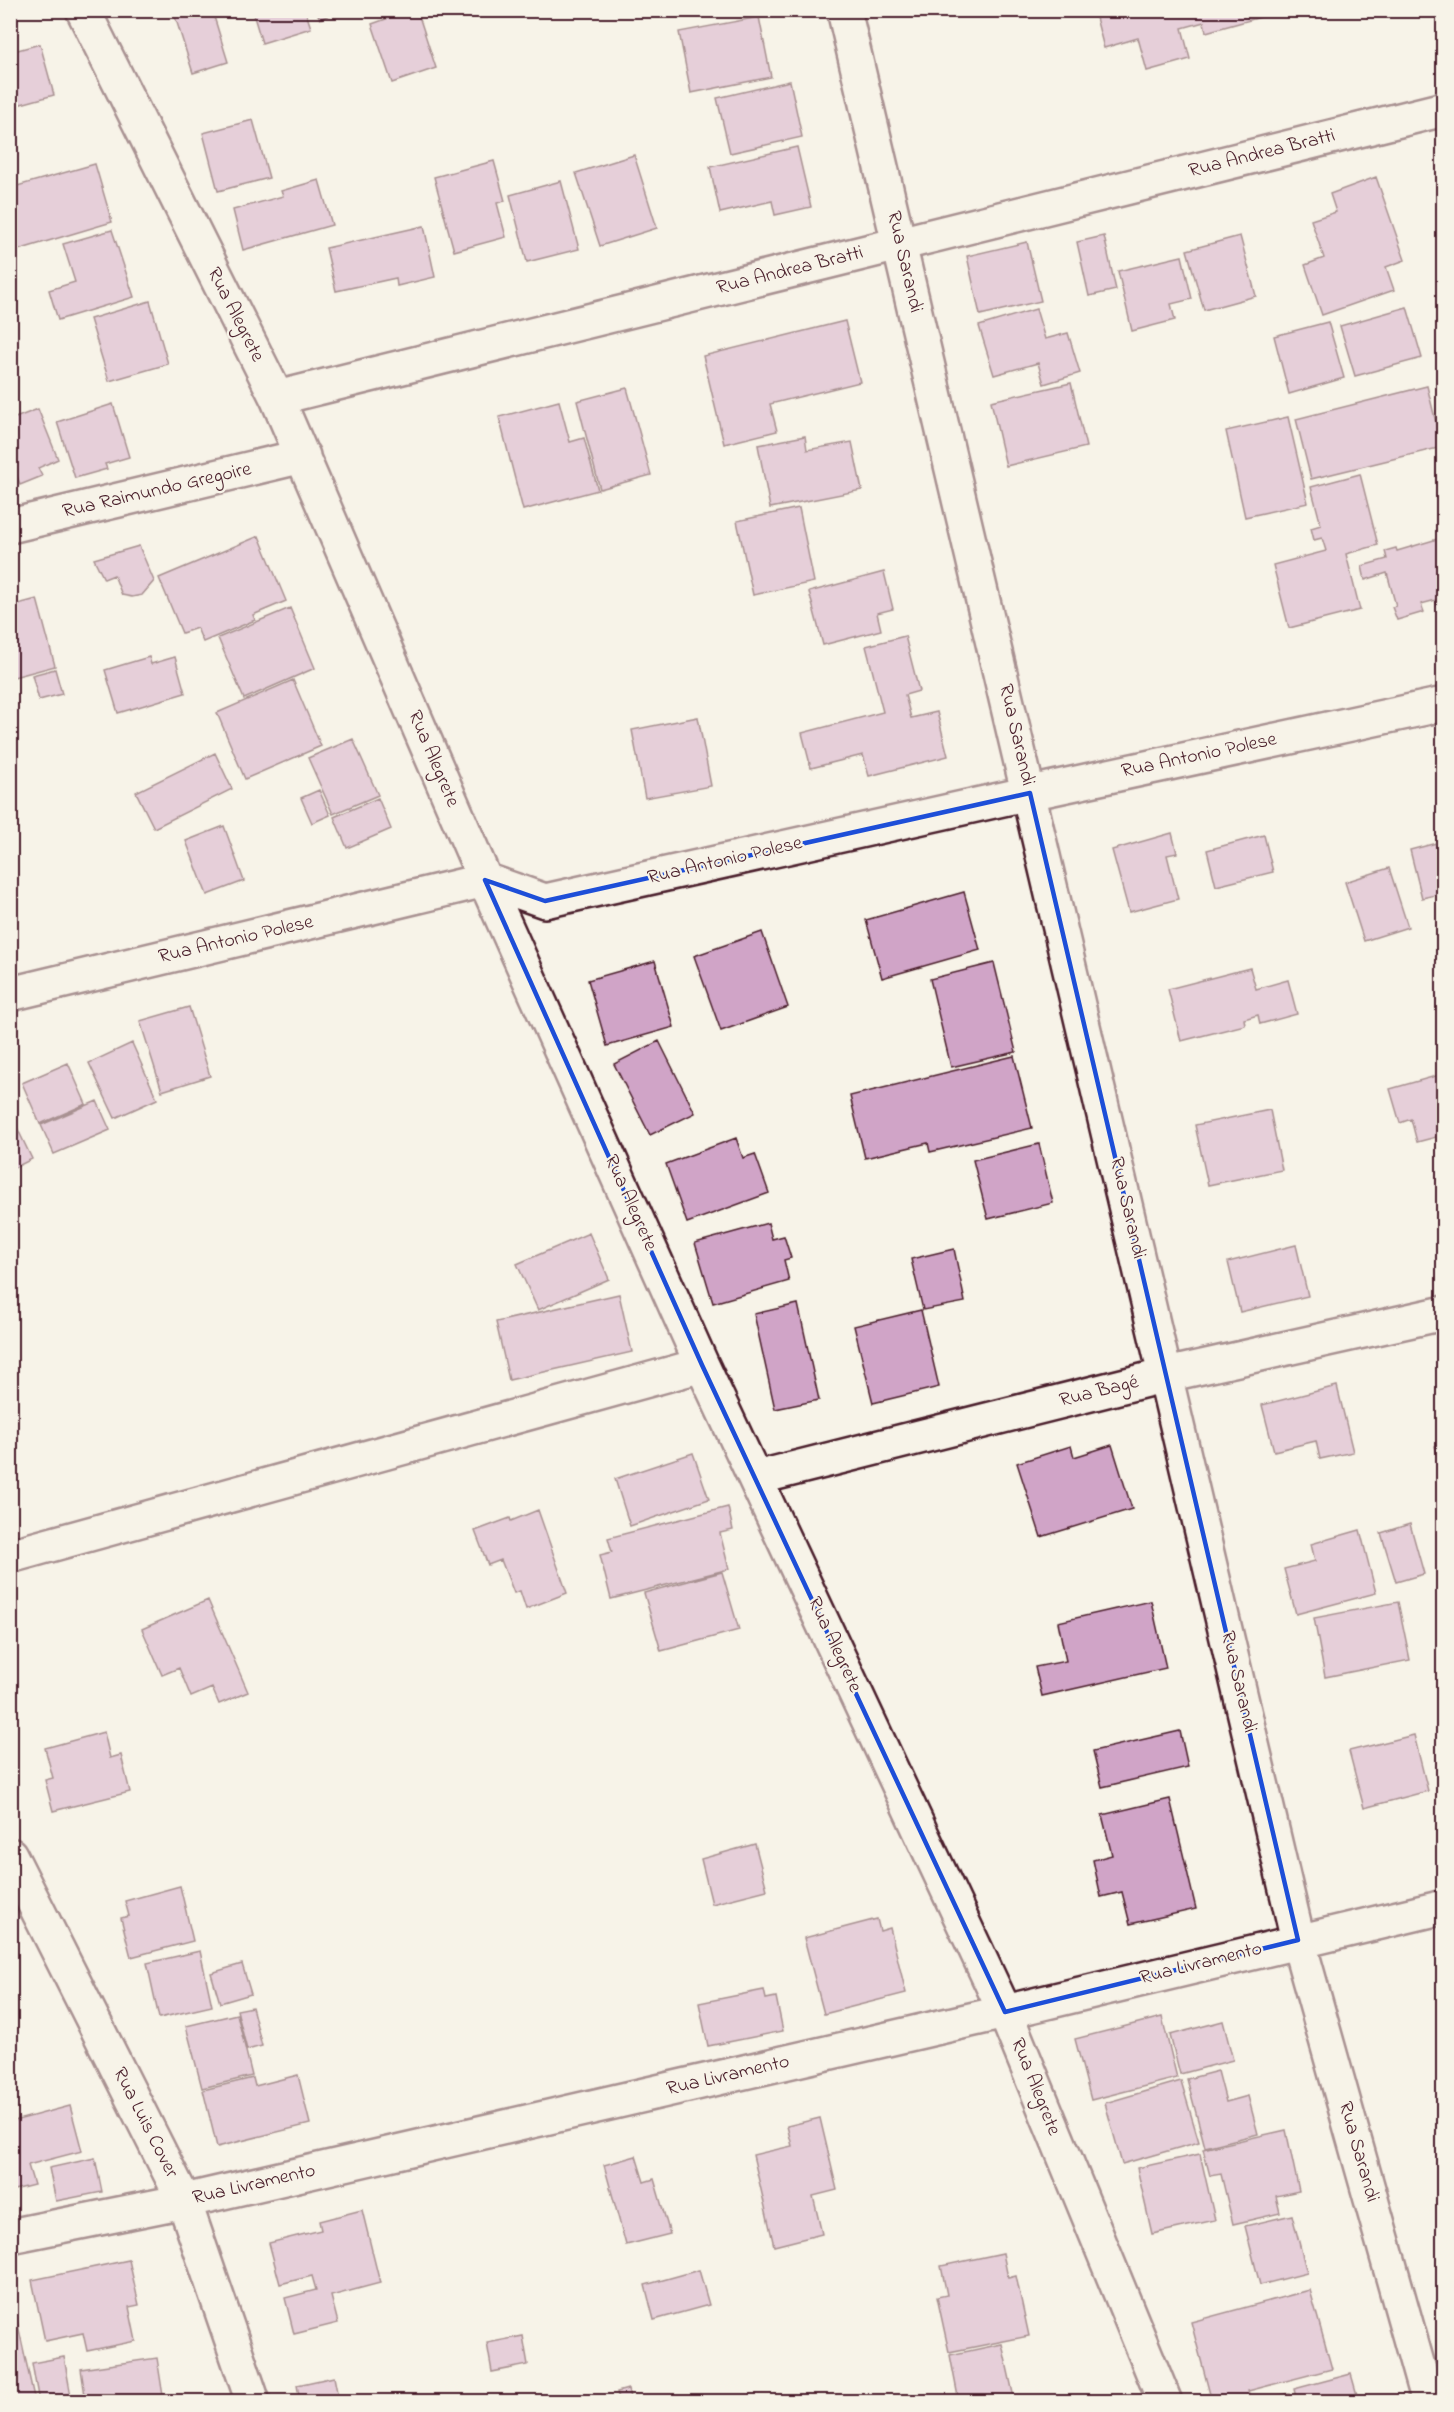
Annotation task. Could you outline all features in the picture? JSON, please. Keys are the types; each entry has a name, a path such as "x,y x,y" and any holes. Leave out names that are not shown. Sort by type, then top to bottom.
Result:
{"street":[{"name":"Rua Alegrete","path":"83,10 277,398 485,880 702,1365 1005,2012 1165,2402"},
{"name":"Rua Sarandi","path":"844,10 1298,1940 1428,2402"},
{"name":"Rua Andrea Bratti","path":"277,398 1443,109"},
{"name":"Rua Raimundo Gregoire","path":"10,526 303,456"},
{"name":"Rua Antonio Polese","path":"10,994 485,880 545,901 1443,704"},
{"name":"Rua Bagé","path":"756,1478 1166,1376 1443,1313"},
{"path":"10,1556 702,1365"},
{"name":"Rua Luis Cover","path":"10,1855 184,2201 253,2402"},
{"name":"Rua Livramento","path":"10,2236 184,2201 1005,2012 1443,1907"}],"highlighted area":[{"path":"1030,793 1298,1940 1005,2012 702,1365 485,880 545,901"}],"building":[{"path":"173,10 212,10 228,62 193,73"},
{"path":"252,10 305,10 311,28 262,43"},
{"path":"316,10 341,10 320,19"},
{"path":"417,10 436,68 392,83 372,24"},
{"path":"1094,10 1283,11 1206,32 1204,22 1182,28 1190,59 1147,71 1138,38 1104,48"},
{"path":"759,17 771,77 691,93 679,32"},
{"path":"40,44 54,95 10,107 10,52"},
{"path":"790,81 802,137 730,153 717,98"},
{"path":"253,120 269,178 218,191 203,133"},
{"path":"797,147 811,207 775,215 772,201 720,213 710,167"},
{"path":"634,155 657,228 600,246 576,173"},
{"path":"494,161 505,201 497,203 506,237 454,251 434,177"},
{"path":"95,164 112,222 18,250 10,223 10,188"},
{"path":"1376,177 1405,260 1386,267 1394,290 1322,315 1305,265 1324,258 1311,220 1336,212 1330,194"},
{"path":"319,180 332,225 243,250 233,210 283,196 281,191"},
{"path":"561,181 579,249 527,262 510,195"},
{"path":"424,226 435,277 397,286 396,278 336,291 326,248"},
{"path":"112,230 134,297 58,320 49,290 75,282 63,244"},
{"path":"1104,236 1116,290 1089,296 1077,242"},
{"path":"1240,236 1256,296 1204,310 1187,250"},
{"path":"1027,242 1041,301 980,315 967,256"},
{"path":"1182,256 1192,299 1171,304 1175,320 1132,331 1118,271"},
{"path":"150,301 168,364 109,381 90,319"},
{"path":"1407,307 1422,358 1355,376 1340,326"},
{"path":"1036,309 1045,339 1068,333 1080,373 1044,384 1038,363 994,375 979,326"},
{"path":"845,321 860,382 770,404 777,431 724,444 703,356"},
{"path":"1328,322 1344,378 1289,394 1274,336"},
{"path":"1071,383 1086,447 1006,466 991,401"},
{"path":"1427,386 1442,447 1311,479 1296,419"},
{"path":"627,388 651,475 600,489 577,401"},
{"path":"559,401 570,442 584,438 598,490 523,510 499,417"},
{"path":"113,404 129,457 105,464 107,469 75,478 57,422"},
{"path":"38,409 58,459 38,468 42,476 20,485 17,476 10,478 10,420"},
{"path":"1288,417 1308,503 1245,517 1226,431"},
{"path":"805,436 807,450 852,442 862,490 770,508 758,445"},
{"path":"1360,474 1378,545 1346,554 1360,610 1289,628 1273,565 1326,551 1322,538 1314,540 1311,528 1321,525 1311,487"},
{"path":"799,508 814,582 753,595 737,521"},
{"path":"259,536 286,601 253,615 255,620 203,642 197,628 182,633 159,578"},
{"path":"1444,537 1444,604 1437,606 1436,600 1421,604 1424,612 1397,620 1392,607 1396,606 1387,573 1365,580 1362,566 1387,559 1385,551 1396,548 1397,551"},
{"path":"139,546 154,581 142,595 132,597 122,595 114,575 104,579 94,559"},
{"path":"884,572 893,609 877,613 881,630 823,645 809,592"},
{"path":"37,599 55,666 10,678 10,606"},
{"path":"290,608 315,668 244,699 218,638"},
{"path":"905,636 919,691 905,695 911,718 937,712 948,756 869,776 863,755 811,768 802,733 883,712 866,646"},
{"path":"149,657 151,664 175,657 185,693 118,713 105,670"},
{"path":"55,669 62,694 39,700 32,675"},
{"path":"293,680 321,746 245,779 217,713"},
{"path":"698,717 711,786 645,798 632,730"},
{"path":"353,739 378,795 333,814 308,758"},
{"path":"215,753 232,789 154,828 136,792"},
{"path":"319,790 330,815 312,823 301,798"},
{"path":"378,798 391,829 347,848 334,817"},
{"path":"224,826 244,881 207,895 186,841"},
{"path":"1172,833 1177,853 1167,855 1178,899 1129,912 1112,850"},
{"path":"1264,835 1273,872 1216,886 1207,850"},
{"path":"1444,841 1444,893 1422,898 1410,850"},
{"path":"1389,868 1408,927 1364,941 1345,882"},
{"path":"964,892 980,950 882,978 866,920"},
{"path":"762,932 788,1007 721,1031 694,956"},
{"path":"655,961 674,1027 607,1046 588,980"},
{"path":"994,963 1016,1052 951,1067 930,979"},
{"path":"1250,968 1256,989 1288,980 1297,1014 1260,1024 1258,1015 1244,1019 1245,1025 1181,1041 1168,989"},
{"path":"189,1007 210,1076 162,1091 140,1021"},
{"path":"659,1041 695,1113 650,1135 614,1064"},
{"path":"132,1043 157,1099 115,1118 89,1063"},
{"path":"1014,1056 1032,1128 930,1152 928,1143 865,1158 850,1096"},
{"path":"1444,1058 1444,1135 1417,1142 1411,1119 1400,1123 1390,1089 1443,1074 1439,1059"},
{"path":"68,1063 86,1104 40,1124 22,1083"},
{"path":"97,1101 110,1130 54,1154 41,1125"},
{"path":"1270,1110 1282,1170 1208,1185 1195,1125"},
{"path":"10,1113 32,1159 10,1170"},
{"path":"736,1138 743,1158 755,1154 769,1193 687,1223 666,1164"},
{"path":"1039,1144 1053,1203 988,1219 973,1160"},
{"path":"768,1223 772,1239 784,1236 791,1258 784,1260 789,1281 713,1303 695,1243"},
{"path":"589,1233 609,1279 538,1310 517,1264"},
{"path":"1296,1245 1308,1296 1240,1312 1228,1262"},
{"path":"954,1249 965,1302 923,1310 911,1259"},
{"path":"619,1294 632,1352 509,1380 496,1322"},
{"path":"798,1304 819,1400 775,1409 754,1314"},
{"path":"921,1310 939,1387 873,1403 854,1326"},
{"path":"1337,1386 1353,1452 1320,1459 1316,1441 1274,1451 1262,1405"},
{"path":"1444,1444 1444,1480 1435,1446"},
{"path":"1112,1445 1132,1509 1041,1537 1017,1463 1071,1446 1074,1457"},
{"path":"693,1453 709,1499 630,1526 615,1479"},
{"path":"728,1507 733,1530 720,1533 729,1569 611,1599 600,1555 612,1552 608,1538"},
{"path":"538,1510 567,1593 526,1609 520,1591 514,1593 501,1560 488,1565 475,1531 510,1518 511,1521"},
{"path":"1410,1524 1424,1574 1396,1582 1381,1533"},
{"path":"1360,1530 1376,1593 1296,1614 1284,1569 1315,1561 1311,1544"},
{"path":"722,1572 739,1630 661,1651 644,1593"},
{"path":"208,1600 248,1692 219,1704 212,1688 191,1697 179,1668 162,1675 142,1629"},
{"path":"1151,1601 1166,1668 1042,1696 1035,1667 1066,1661 1058,1622"},
{"path":"1398,1602 1410,1660 1325,1677 1314,1618"},
{"path":"1180,1731 1188,1767 1102,1787 1093,1751"},
{"path":"104,1732 110,1758 121,1755 130,1792 53,1811 45,1780 53,1778 45,1748"},
{"path":"1414,1735 1428,1791 1364,1808 1349,1751"},
{"path":"1170,1799 1196,1909 1130,1924 1122,1892 1101,1897 1093,1860 1112,1855 1102,1815"},
{"path":"755,1844 767,1890 712,1904 701,1859"},
{"path":"180,1886 193,1941 131,1957 121,1918 129,1916 125,1901"},
{"path":"877,1919 880,1931 890,1928 906,1993 824,2014 804,1938"},
{"path":"200,1951 212,2006 159,2018 147,1963"},
{"path":"242,1964 251,1994 220,2003 211,1973"},
{"path":"764,1990 766,1999 776,1997 783,2031 708,2046 699,2003"},
{"path":"252,2007 262,2046 247,2050 237,2010"},
{"path":"237,2014 252,2076 202,2088 186,2026"},
{"path":"1162,2017 1177,2078 1091,2100 1075,2039"},
{"path":"1223,2021 1233,2060 1180,2074 1170,2035"},
{"path":"1218,2071 1226,2102 1248,2096 1258,2134 1205,2147 1187,2079"},
{"path":"298,2075 310,2124 217,2147 203,2090 253,2078 255,2086"},
{"path":"1181,2081 1199,2142 1122,2164 1105,2103"},
{"path":"70,2106 82,2151 28,2165 34,2185 10,2191 10,2122"},
{"path":"820,2118 837,2190 813,2196 822,2234 774,2246 753,2155 792,2146 787,2126"},
{"path":"1286,2130 1299,2191 1276,2196 1280,2213 1233,2224 1221,2174 1210,2176 1203,2149"},
{"path":"1200,2154 1215,2220 1152,2234 1137,2168"},
{"path":"636,2156 644,2182 654,2179 670,2234 626,2245 604,2165"},
{"path":"95,2158 102,2192 56,2201 49,2168"},
{"path":"362,2210 380,2283 331,2296 338,2323 294,2334 285,2298 316,2290 312,2276 280,2284 269,2243 321,2230 319,2221"},
{"path":"1292,2215 1307,2273 1260,2285 1245,2226"},
{"path":"1003,2253 1008,2278 1016,2276 1029,2336 949,2352 937,2297 947,2295 941,2266"},
{"path":"129,2260 139,2305 129,2307 136,2341 87,2351 83,2333 45,2341 32,2280"},
{"path":"699,2270 709,2305 654,2320 645,2285"},
{"path":"1310,2290 1332,2369 1248,2391 1251,2399 1242,2402 1212,2402 1191,2322"},
{"path":"14,2307 35,2402 10,2402 10,2308"},
{"path":"523,2336 528,2365 492,2372 487,2343"},
{"path":"1002,2344 1014,2398 998,2402 959,2402 950,2355"},
{"path":"64,2357 72,2402 39,2402 32,2363"},
{"path":"157,2358 164,2402 86,2402 81,2369"},
{"path":"1351,2374 1359,2402 1297,2402 1294,2389"},
{"path":"334,2377 339,2402 300,2402 297,2385"},
{"path":"628,2389 631,2402 620,2402 617,2392"},
{"path":"1289,2393 1291,2402 1254,2402"}]}
